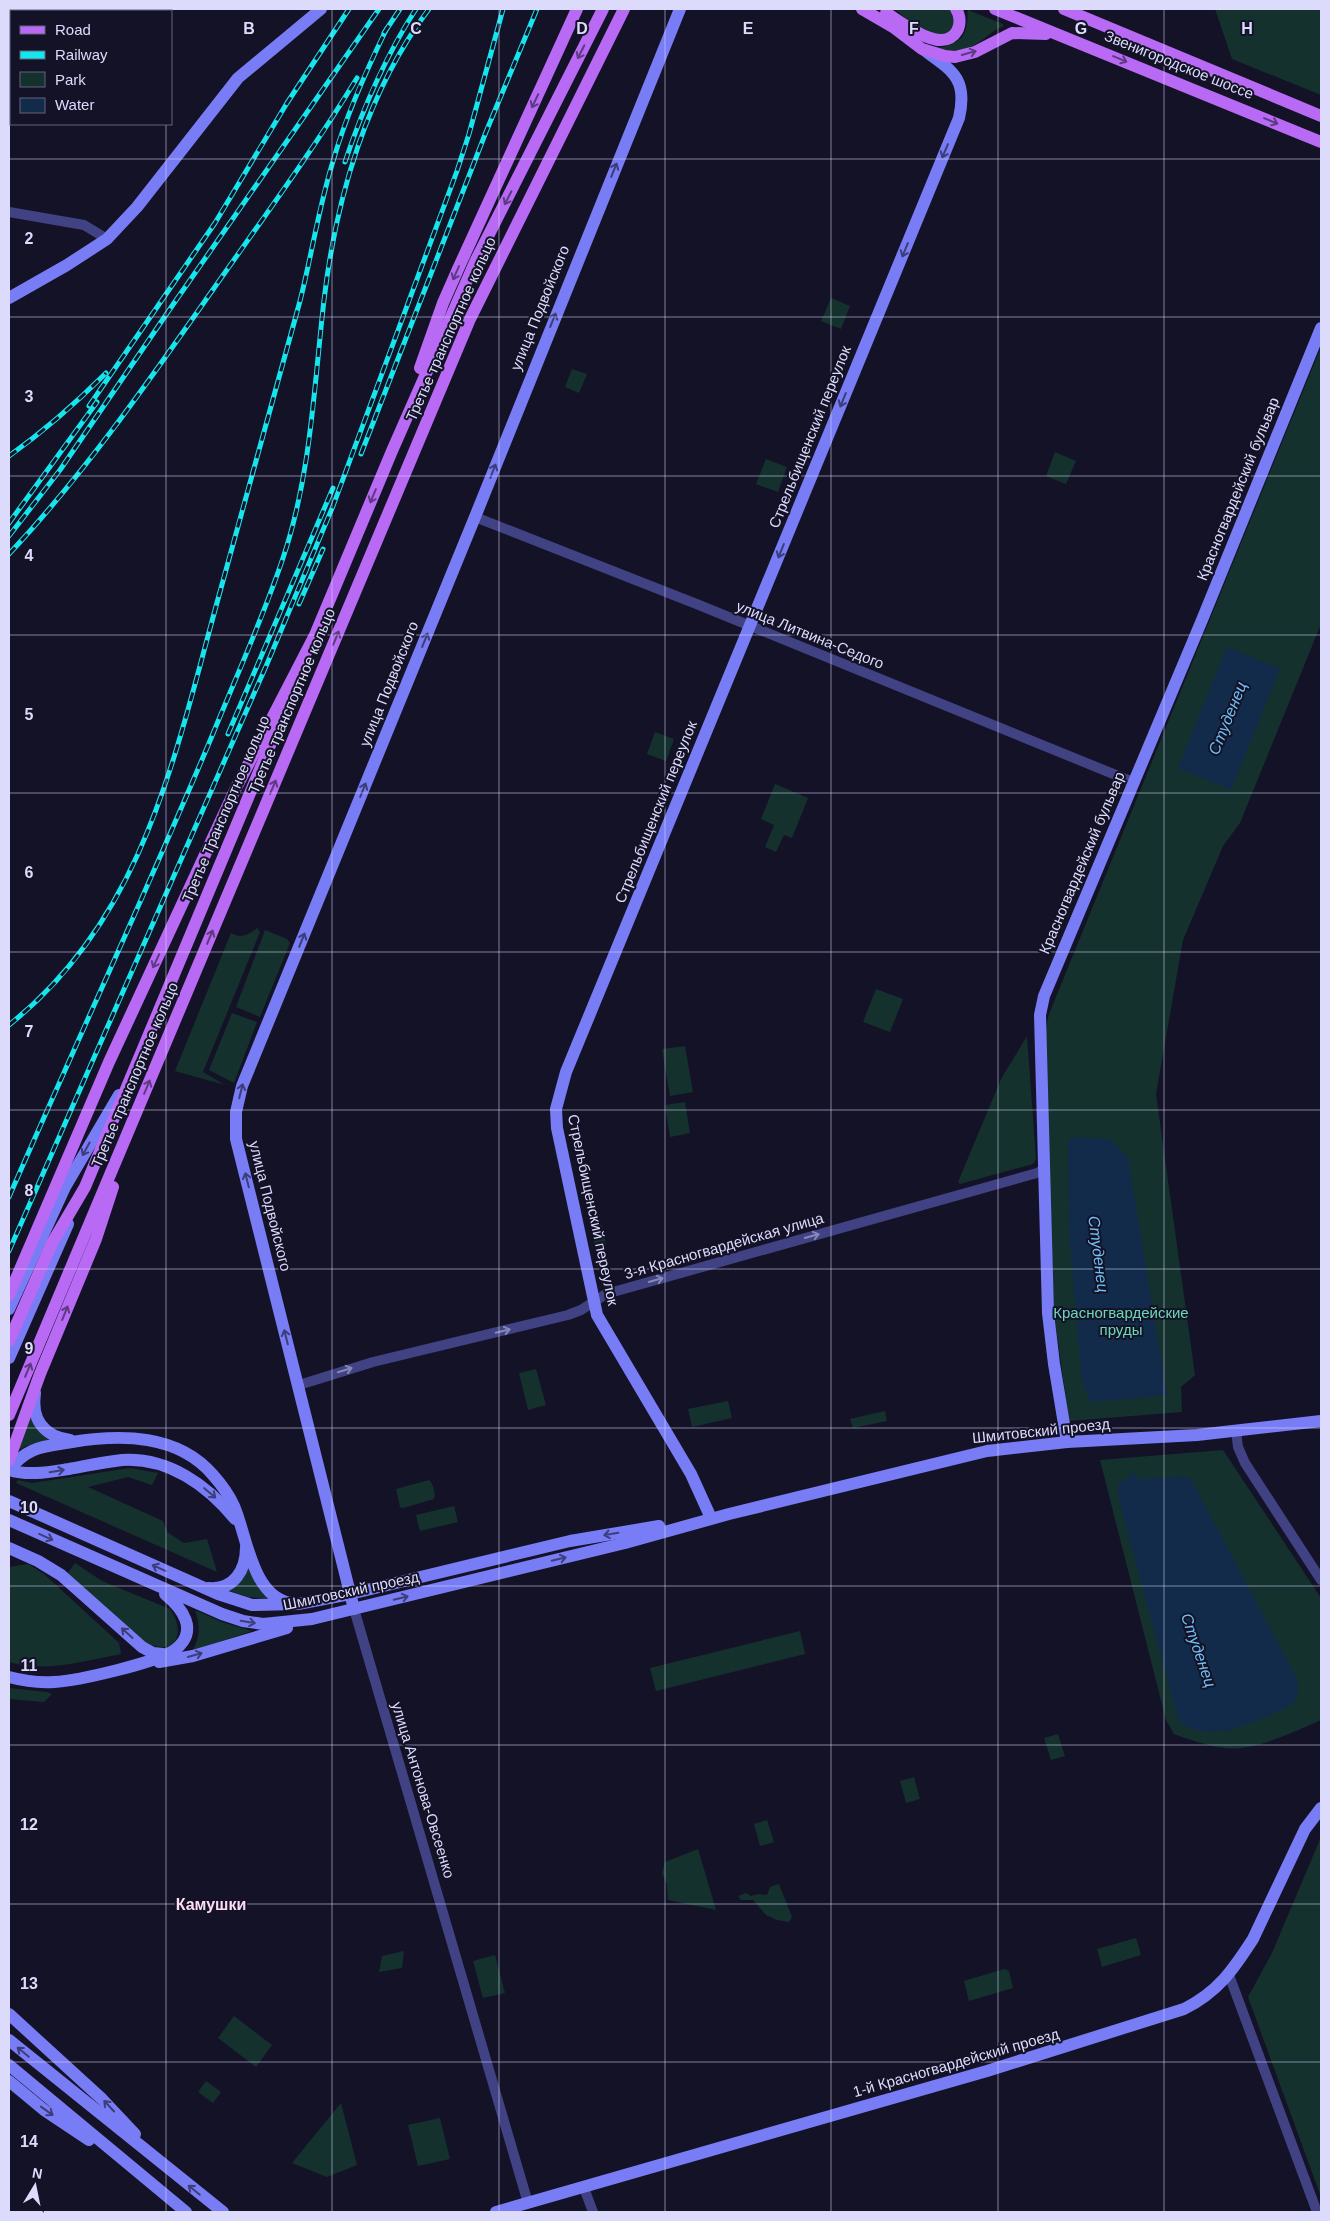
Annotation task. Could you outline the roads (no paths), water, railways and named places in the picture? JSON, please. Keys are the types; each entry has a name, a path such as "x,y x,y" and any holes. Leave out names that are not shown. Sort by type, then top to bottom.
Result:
{"main road":[{"path":"392,451 443,302 577,9"},
{"name":"Третье транспортное кольцо","path":"9,1295 12,1283 110,1062 235,790 315,635 392,451 476,260 602,9"},
{"name":"Третье транспортное кольцо","path":"9,1415 470,319 624,9"},
{"path":"862,9 893,27 922,49 935,54 955,57 975,52 1003,36 1020,32 1036,32 1076,40"},
{"path":"880,9 924,36 939,40 948,39 957,30 960,18 956,9"},
{"name":"Звенигородское шоссе","path":"996,9 1076,40 1321,142"},
{"name":"Звенигородское шоссе","path":"1069,10 1321,116"},
{"name":"Третье Транспортное кольцо","path":"9,1341 52,1243 85,1187 256,782 315,635"},
{"path":"14,1455 40,1374 96,1239 128,1132"}],"street":[{"path":"9,298 67,265 107,239 137,207 238,78 322,9"},
{"name":"улица Подвойского","path":"298,1385 236,1139 238,1104 242,1086 680,9"},
{"name":"Стрельбищенский переулок","path":"711,1518 691,1474 599,1320 556,1128 556,1109 566,1072 959,118 962,101 959,80 952,71 922,49"},
{"path":"9,212 84,225 107,239"},
{"name":"Красногвардейский бульвар","path":"1067,1442 1048,1313 1040,1015 1044,996 1206,612 1321,328"},
{"name":"улица Литвина-Седого","path":"475,516 1133,782"},
{"path":"9,1308 65,1187 130,1078"},
{"name":"3-я Красногвардейская улица","path":"298,1385 373,1362 568,1315 581,1310 606,1294 1037,1173 1044,1169"},
{"path":"9,1358 85,1187"},
{"path":"40,1374 34,1396 34,1409 41,1427 58,1438 88,1440"},
{"name":"улица Антонова-Овсеенко","path":"298,1385 354,1609 528,2203"},
{"name":"Шмитовский проезд","path":"9,1520 222,1614 256,1623 290,1622 354,1609 625,1543 711,1518 987,1451 1067,1442 1236,1431 1321,1421"},
{"path":"1236,1431 1238,1447 1245,1463 1321,1580"},
{"path":"203,1588 221,1588 236,1579 244,1562 244,1536 232,1515 206,1489 183,1474 163,1465 122,1460 25,1474 9,1470 14,1455 35,1448 120,1437 144,1439 164,1444 183,1452 202,1464 224,1488 233,1503 259,1577 268,1591 280,1601 298,1604"},
{"name":"Шмитовский проезд","path":"9,1501 203,1588 252,1605 271,1606 298,1604 350,1594 570,1542 711,1518"},
{"path":"9,1548 38,1561 61,1575 146,1650 157,1654 168,1653"},
{"path":"130,1666 176,1649 182,1642 186,1632 186,1620 178,1605 154,1585"},
{"path":"9,1677 34,1682 57,1682 130,1666 187,1657 354,1609"},
{"name":"1-й Красногвардейский проезд","path":"496,2212 584,2188 1126,2028 1196,2003 1211,1993 1229,1975 1253,1939 1305,1829 1321,1808"},
{"path":"1229,1975 1318,2212"},
{"path":"9,2014 102,2098 166,2167"},
{"path":"9,2040 222,2212"},
{"path":"9,2064 173,2200 184,2212"},
{"path":"9,2081 44,2110 150,2181"},
{"path":"584,2188 593,2212"}],"water":[{"path":"1227,647 1280,669 1231,790 1178,768"},
{"path":"1072,1137 1110,1139 1128,1158 1167,1395 1090,1402 1082,1381 1069,1234 1068,1141"},
{"path":"1131,1473 1140,1479 1186,1476 1191,1479 1296,1677 1298,1694 1296,1700 1291,1704 1250,1723 1226,1730 1201,1731 1189,1728 1179,1722 1118,1496 1119,1484 1121,1481 1127,1480"}],"waterway":[{"name":"Студенец","path":"1225,1725 1228,1732"}],"railway":[{"path":"89,406 215,223 287,103 349,9"},
{"path":"9,536 60,470 379,9"},
{"path":"384,33 400,9"},
{"path":"345,162 359,122 376,83 394,46 416,9"},
{"path":"9,1197 187,794 267,603 283,558 300,495 306,463 329,262 346,185 372,110 388,75 407,41 429,9"},
{"path":"9,1251 267,664 333,506 457,171 503,9"},
{"path":"361,454 486,132 537,9"},
{"path":"9,1025 54,983 91,938 121,888 146,836 184,725 300,301 334,158 358,92 387,28"},
{"path":"9,554 64,492 140,393 286,186 357,78"},
{"path":"9,456 59,417 106,373"},
{"path":"9,523 97,402"},
{"path":"228,734 333,488"},
{"path":"299,604 323,549"}],"district":[{"name":"Камушки","path":"211,1904"}],"park label":[{"name":"Красногвардейские пруды","path":"1121,1322"}]}
